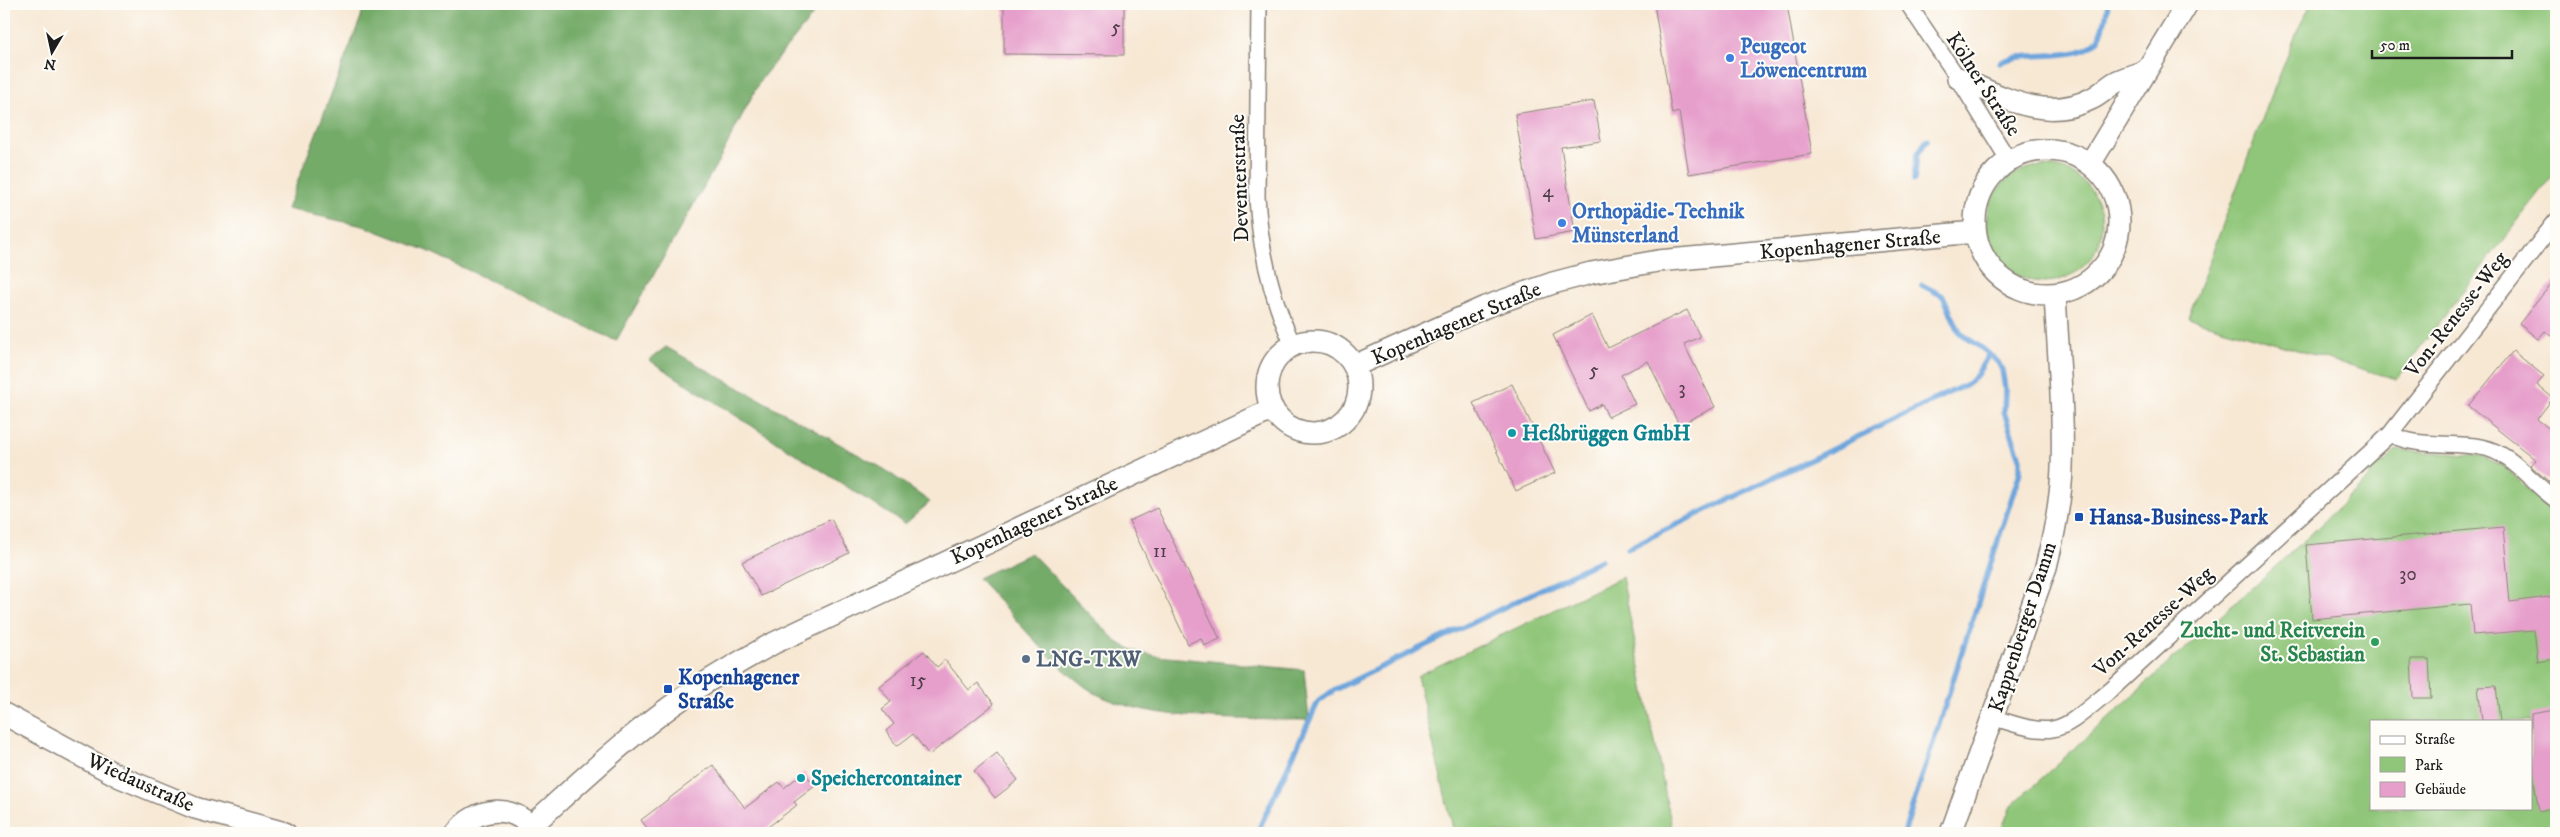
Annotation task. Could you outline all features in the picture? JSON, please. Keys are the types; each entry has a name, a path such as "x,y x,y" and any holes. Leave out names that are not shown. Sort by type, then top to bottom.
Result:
{"main road":[{"path":"2090,164 2187,4"},
{"path":"1958,78 2010,102 2044,109 2063,108 2090,100 2116,82 2145,71"},
{"path":"2050,150 2071,154 2090,164 2107,182 2118,204 2120,229 2113,253 2099,273 2079,288 2055,295 2032,294 2011,286 1994,272 1986,259 1975,232 1976,211 1982,191 1993,174 2009,161 2028,153 2050,150"},
{"name":"Kopenhagener Straße","path":"1354,366 1485,307 1553,283 1591,273 1658,261 1975,232"},
{"name":"Kappenberger Damm","path":"1951,833 2046,567 2054,533 2062,470 2063,420 2055,295"},
{"path":"1307,341 1322,342 1336,347 1347,356 1354,366 1359,382 1358,398 1351,412 1340,424 1327,431 1312,433 1299,431 1287,425 1273,409 1267,388 1268,374 1274,362 1293,345 1307,341"},
{"name":"Kopenhagener Straße","path":"533,830 608,757 668,709 741,661 799,631 1273,409"},
{"name":"Wiedaustraße","path":"4,714 120,776 196,808 285,833"},
{"path":"456,833 467,821 480,814 494,810 508,812 521,818 533,830"}],"street":[{"name":"Deventerstraße","path":"1259,4 1257,197 1259,228 1270,286 1282,322 1293,345"},
{"name":"Kölner Straße","path":"1908,4 1958,78 2009,161"},
{"name":"Von-Renesse-Weg","path":"1992,717 2034,730 2053,730 2068,724 2112,689 2390,434 2556,221"},
{"path":"2390,434 2406,442 2482,447 2503,455 2556,500"}],"green space":[{"path":"363,4 822,4 761,79 719,160 616,341 428,251 363,226 287,209 361,17"},
{"path":"2311,4 2556,4 2556,171 2396,379 2188,318 2266,109 2299,27"},
{"path":"2044,166 2066,170 2085,183 2098,202 2102,224 2098,246 2085,265 2066,278 2044,282 2022,278 2003,265 1990,246 1986,224 1990,202 2003,183 2022,170"},
{"path":"666,347 884,469 930,502 905,524 649,360"},
{"path":"2397,450 2482,456 2505,467 2556,515 2556,833 2000,833 2011,806 2308,537 2370,477 2368,463 2384,463"},
{"path":"1031,553 1117,642 1135,651 1157,656 1304,670 1309,720 1224,719 1160,713 1131,707 1105,698 1084,686 1055,662 978,578"},
{"path":"1622,577 1673,833 1454,833 1417,676"}],"building":[{"path":"1004,4 1124,4 1124,55 1004,54"},
{"name":"Peugeot Löwencentrum","path":"1654,4 1787,4 1812,154 1689,174 1679,112 1672,114"},
{"path":"1594,101 1601,141 1561,147 1575,232 1536,239 1515,114"},
{"path":"2556,278 2556,339 2545,331 2538,339 2519,324"},
{"path":"1687,310 1700,337 1684,344 1715,407 1679,425 1648,361 1621,375 1635,404 1608,417 1602,404 1589,411 1553,335 1592,315 1608,348"},
{"path":"2513,351 2544,376 2537,385 2553,398 2537,419 2556,434 2556,488 2530,465 2536,460 2468,406"},
{"name":"Heßbrüggen GmbH","path":"1512,384 1555,473 1516,491 1473,403"},
{"path":"1157,508 1220,639 1204,646 1201,638 1188,644 1129,521"},
{"path":"831,519 849,553 761,596 742,562"},
{"path":"2503,527 2510,602 2556,596 2556,659 2538,662 2534,630 2473,635 2470,604 2312,619 2306,545"},
{"path":"924,651 937,667 945,660 969,690 978,683 994,704 929,755 913,734 897,746 886,731 894,724 882,709 891,702 879,686"},
{"path":"2411,659 2429,659 2431,698 2413,698"},
{"path":"2496,686 2500,720 2482,720 2478,687"},
{"path":"2555,710 2556,807 2539,811 2532,771 2531,714"},
{"path":"997,753 1018,780 995,798 974,771"},
{"path":"713,765 745,808 779,782 784,788 804,772 815,786 794,802 797,805 760,833 651,833 641,820"}],"waterway":[{"path":"2000,63 2023,57 2067,54 2091,46 2101,34 2108,4"},
{"path":"1914,180 1917,155 1927,140"},
{"path":"1904,833 2020,472 2020,459 2004,412 2005,389 2002,370 1998,362 1960,333 1943,296 1922,285"},
{"path":"1628,548 1969,383 1976,376 1989,354"},
{"path":"1257,833 1318,702 1334,690 1601,560"}],"place":[{"name":"Peugeot Löwencentrum","path":"1730,58"},
{"name":"Orthopädie-Technik Münsterland","path":"1562,223"},
{"name":"Heßbrüggen GmbH","path":"1512,433"},
{"name":"Hansa-Business-Park","path":"2079,517"},
{"name":"Zucht- und Reitverein St. Sebastian","path":"2375,642"},
{"name":"LNG-TKW","path":"1026,659"},
{"name":"Kopenhagener Straße","path":"668,689"},
{"name":"Speichercontainer","path":"801,778"}]}
